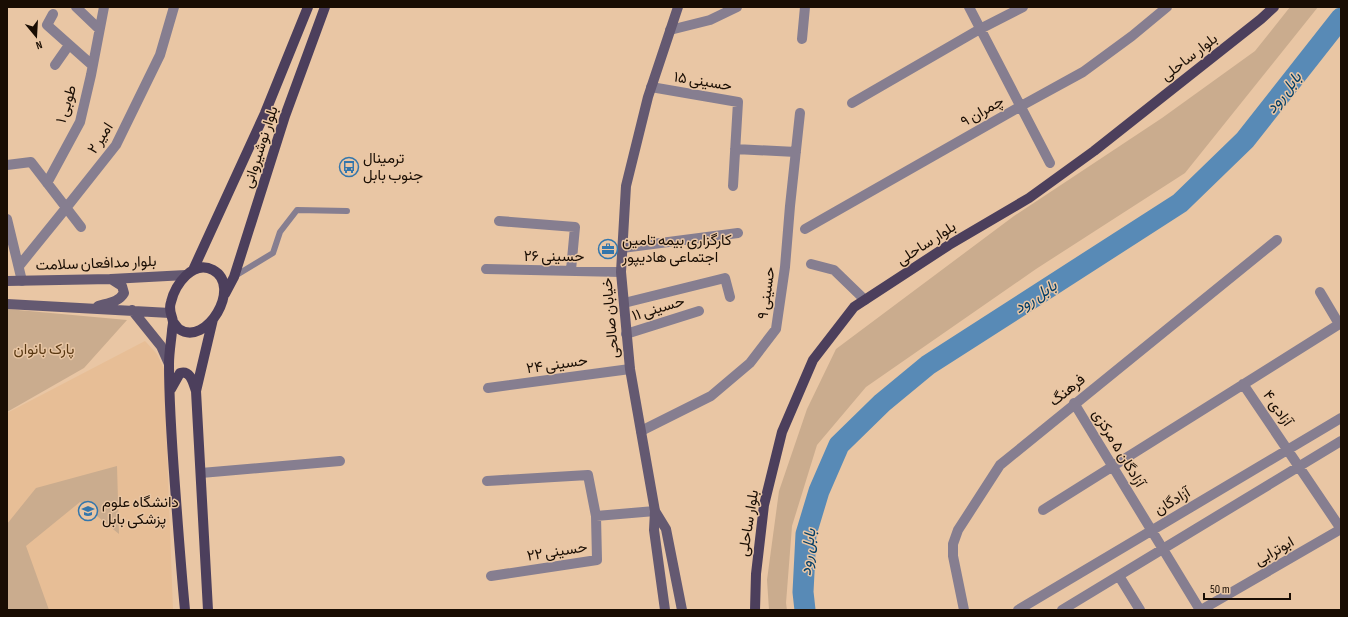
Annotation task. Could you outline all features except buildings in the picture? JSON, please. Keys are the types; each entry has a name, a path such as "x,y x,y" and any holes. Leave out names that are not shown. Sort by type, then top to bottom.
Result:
{"main road":[{"name":"بلوار نوشیروانی","path":"189,273 265,113 308,7"},
{"name":"بلوار نوشیروانی","path":"224,296 234,277 286,116 325,7"},
{"name":"خيابان صالحی","path":"665,610 654,530 655,511 630,369 621,272 626,186 651,87 678,7"},
{"name":"بلوار ساحلی","path":"755,610 756,574 764,505 782,432 813,360 854,307 949,245 1034,194 1094,150 1261,19 1274,7"},
{"path":"185,610 172,450 169,364 171,317 170,303 176,288 189,273 203,267 214,270 221,277 224,287 224,296 213,319 196,391"},
{"name":"بلوار مدافعان سلامت","path":"7,281 112,279 189,273"},
{"path":"93,308 121,298 124,293 122,286 112,279"},
{"path":"7,304 132,310 171,317 180,330 191,332 201,330 213,319"},
{"path":"132,310 161,346 169,364"},
{"path":"170,392 180,373 188,373 196,391 208,610"},
{"name":"خيابان صالحی","path":"655,511 666,529 682,610"}],"street":[{"path":"76,7 99,29"},
{"name":"طوبی ۱","path":"47,183 80,122 104,7"},
{"name":"امیر ۲","path":"19,266 116,146 160,55 174,7"},
{"path":"670,30 710,20 737,7"},
{"path":"802,39 805,7"},
{"path":"969,7 1050,163"},
{"path":"852,104 980,29 1023,7"},
{"name":"چمران ۹","path":"805,229 1082,72 1132,36 1167,7"},
{"path":"53,14 47,25 92,65"},
{"path":"55,65 69,45"},
{"name":"حسینی ۱۵","path":"651,87 738,102 733,186"},
{"name":"حسینی ٩","path":"640,431 711,396 750,363 776,329 785,267 800,113"},
{"path":"735,149 796,152"},
{"path":"7,165 31,162 81,227"},
{"path":"7,219 22,281"},
{"path":"500,221 575,227 571,270"},
{"path":"622,248 738,233"},
{"name":"فرهنگ","path":"964,610 953,556 953,544 958,530 1000,465 1074,403 1277,240"},
{"path":"811,264 834,270 865,300"},
{"name":"حسینی ۲۶","path":"486,270 571,270 621,272"},
{"path":"624,304 725,278 730,297"},
{"path":"1043,510 1340,323 1320,292"},
{"name":"حسینی ۱۱","path":"626,334 699,312"},
{"name":"حسینی ۲۴","path":"488,388 630,369"},
{"name":"آزادی ۴","path":"1243,384 1341,529"},
{"name":"آزادگان ۵ مرکزی","path":"1074,403 1200,610"},
{"name":"آزادگان","path":"1018,610 1341,418"},
{"path":"1062,610 1341,441"},
{"path":"201,473 340,461"},
{"path":"487,481 588,475 596,516 655,511"},
{"name":"حسینی ۲۲","path":"491,576 597,560 596,516"},
{"name":"ابوترابی","path":"1200,610 1341,529"},
{"path":"1119,576 1140,610"}],"lane":[{"path":"234,277 273,253 280,232 297,210 347,212"}],"shaded area":[{"name":"دانشگاه علوم پزشکی بابل","path":"145,341 157,354 164,369 173,610 7,610 7,413"}],"green space":[{"path":"1290,7 1318,7 1185,173 1036,269 866,387 817,445 792,526 786,603 787,610 769,610 767,580 779,491 807,409 836,349 1014,216 1162,118 1255,51"},
{"name":"پارک بانوان","path":"7,309 127,320 84,368 7,412"},
{"path":"117,466 119,534 80,502 26,546 49,610 7,610 7,524 36,488"}],"waterway":[{"name":"بابل رود","path":"805,610 803,592 806,534 819,491 839,445 882,403 928,365 1180,203 1245,140 1341,18"}],"place":[{"name":"ترمینال جنوب بابل","path":"349,167"},
{"name":"کارگزاری بیمه تامین اجتماعی هادیپور","path":"608,249"},
{"name":"دانشگاه علوم پزشکی بابل","path":"88,511"}]}
